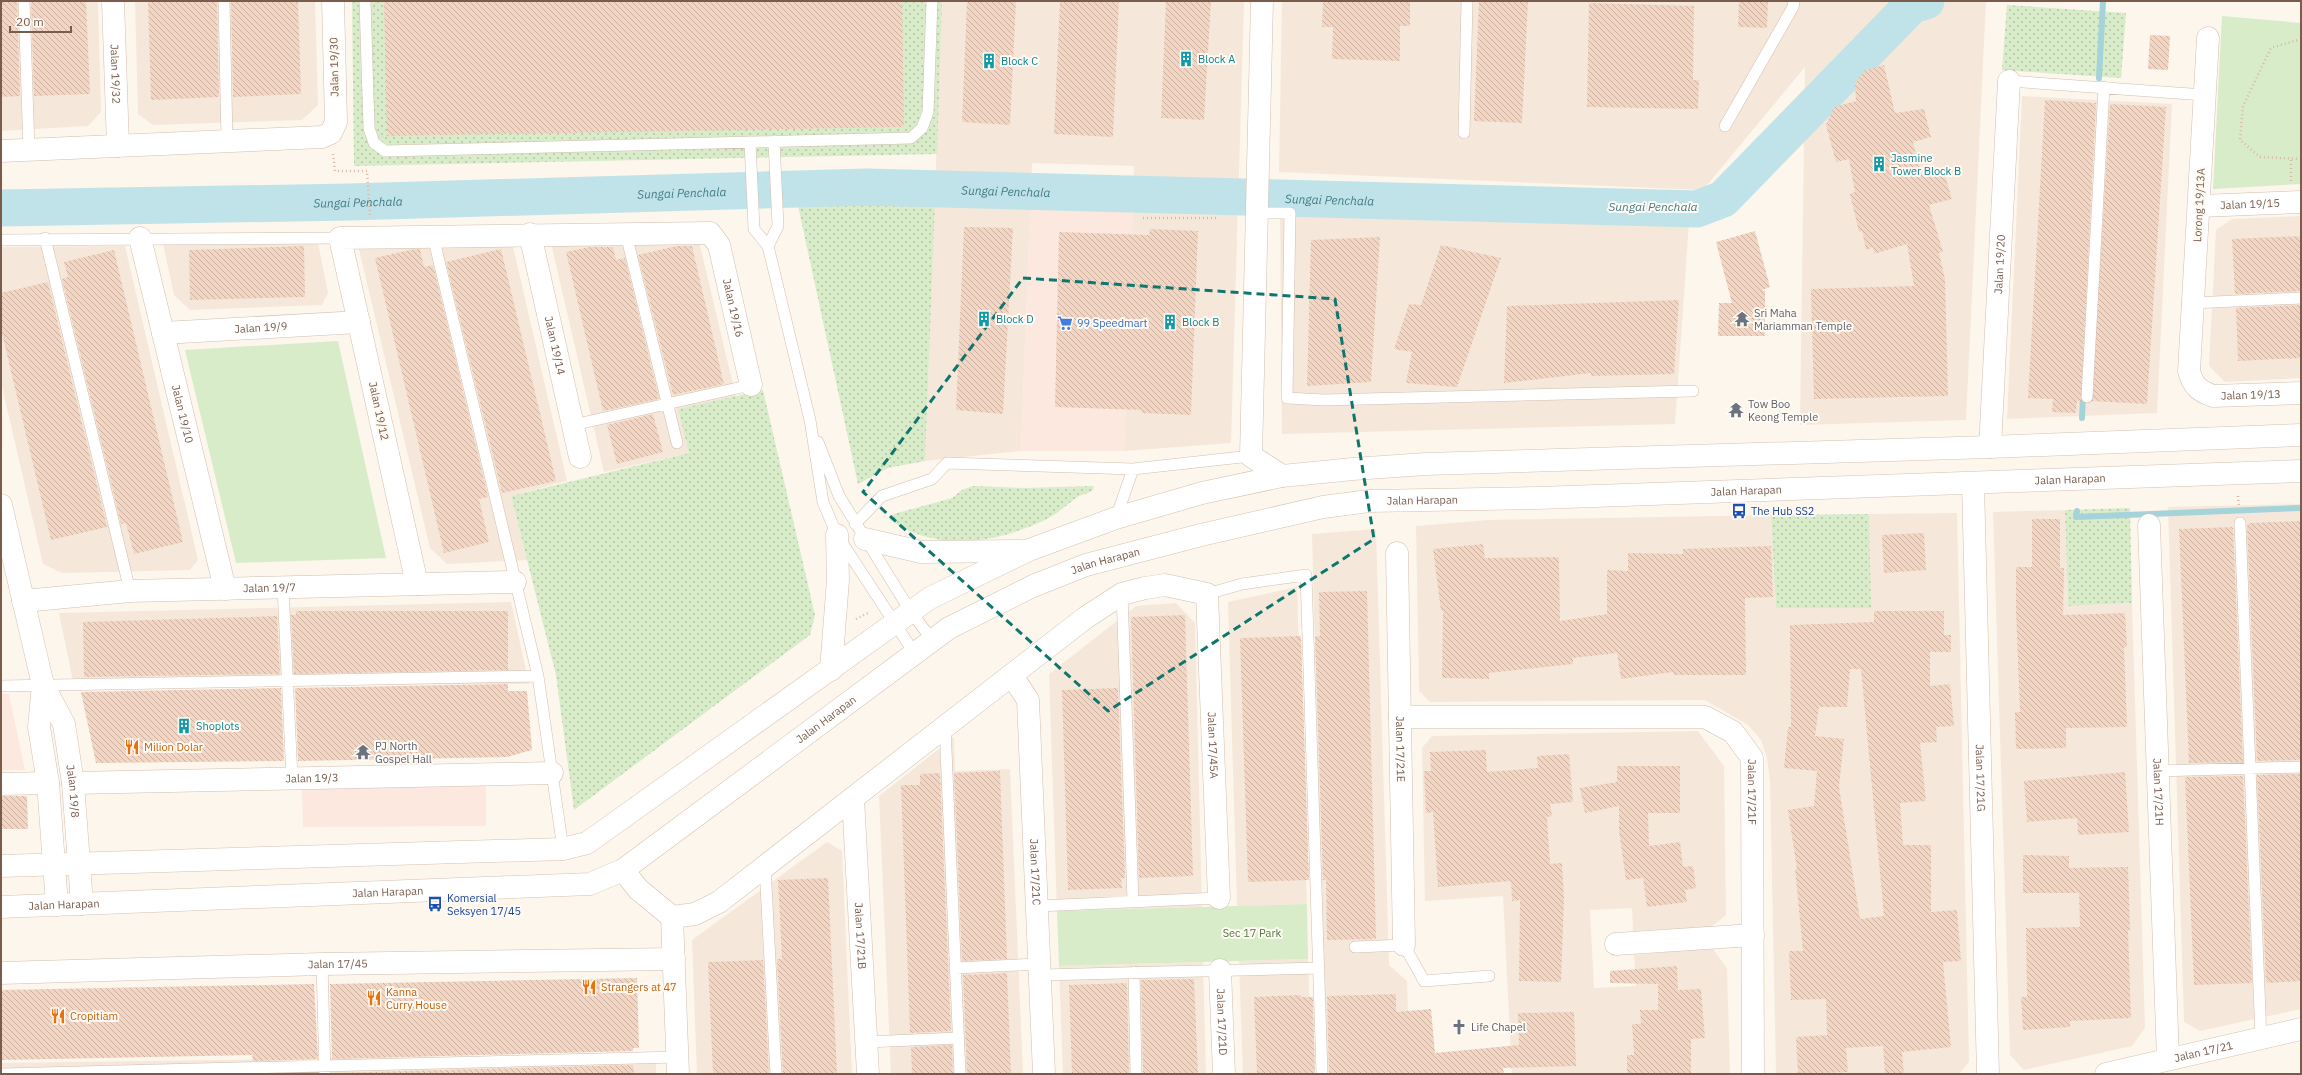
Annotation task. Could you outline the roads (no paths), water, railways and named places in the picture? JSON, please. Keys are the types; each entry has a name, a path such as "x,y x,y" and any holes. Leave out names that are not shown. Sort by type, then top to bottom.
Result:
{"street":[{"name":"Jalan 19/32","path":"113,1 118,146"},
{"name":"Jalan 19/30","path":"227,141 322,137 331,133 336,122 333,1"},
{"path":"1262,1 1251,456 1282,476"},
{"name":"Lorong 19/13A","path":"2189,371 2208,38"},
{"name":"Jalan 19/20","path":"1990,447 2009,81"},
{"path":"1,151 227,141"},
{"name":"Jalan 19/15","path":"2199,206 2301,202"},
{"name":"Jalan 19/16","path":"626,234 710,233 719,245 751,385"},
{"path":"340,238 530,234 626,234"},
{"name":"Jalan 19/14","path":"530,234 580,457"},
{"name":"Jalan 19/10","path":"140,238 225,589"},
{"name":"Jalan 19/12","path":"340,238 417,584"},
{"name":"Jalan 19/9","path":"163,333 359,322"},
{"name":"Jalan 19/13","path":"2189,371 2196,387 2213,396 2301,393"},
{"path":"1,866 563,849 586,843 606,831 930,598 1029,550 1116,518 1202,493 1282,476 1426,464 1990,447 2301,434"},
{"name":"Jalan Harapan","path":"1,907 590,884 623,870 949,628 1026,589 1086,565 1200,535 1323,507 1369,501 1538,498 2301,471"},
{"name":"Jalan 17/21G","path":"1973,482 1988,1074"},
{"name":"Jalan 19/8","path":"1,505 43,685 64,724 73,783 82,904"},
{"name":"Jalan 17/21H","path":"2149,524 2168,1059"},
{"path":"831,670 838,580 853,533 921,552 1029,550"},
{"name":"Jalan 17/21E","path":"1397,554 1404,944"},
{"name":"Jalan 19/7","path":"23,601 130,591 516,582"},
{"path":"623,870 638,889 672,917 695,914 719,902 1085,618 1122,594 1165,585 1207,594"},
{"name":"Jalan 17/45A","path":"1207,594 1219,898"},
{"name":"Jalan 17/21C","path":"1012,676 1028,700 1044,1074"},
{"name":"Jalan 19/8","path":"43,685 39,727 48,783 57,905"},
{"name":"Jalan 17/21F","path":"1400,717 1705,717 1733,732 1752,758 1753,1074"},
{"name":"Jalan 19/3","path":"73,783 552,773"},
{"path":"1,784 48,783"},
{"name":"Jalan 17/21B","path":"853,798 868,1074"},
{"path":"672,917 678,1066"},
{"path":"1616,944 1753,935"},
{"name":"Jalan 17/45","path":"1,974 322,964 674,959"},
{"name":"Jalan 17/21D","path":"1220,970 1224,1074"},
{"name":"Jalan 17/21","path":"2106,1074 2301,1029"}],"lane":[{"path":"24,1 29,150"},
{"path":"224,1 227,141"},
{"path":"365,1 368,128 374,143 385,151 775,147 911,138 922,128 928,112 932,1"},
{"path":"1464,132 1467,1"},
{"path":"1725,126 1793,7 1794,1"},
{"path":"2009,81 2205,95"},
{"path":"2087,397 2104,87"},
{"path":"750,147 754,228 768,246 810,420 823,502 853,533 903,618 933,641"},
{"path":"768,246 778,226 775,147"},
{"path":"1256,213 1290,213 1287,398 1324,400 1693,391"},
{"path":"626,234 677,442"},
{"path":"433,236 538,676 563,849"},
{"path":"1,240 45,238 340,238"},
{"path":"45,238 130,591"},
{"path":"2193,303 2301,298"},
{"path":"573,425 751,385"},
{"path":"810,420 853,533 903,618 915,654"},
{"path":"853,533 882,496 932,479 947,463 1133,469 1251,456"},
{"path":"1116,518 1133,469"},
{"path":"2240,523 2261,1038"},
{"path":"1207,594 1242,584 1306,575 1322,1074"},
{"path":"283,588 292,778"},
{"path":"1122,594 1133,901"},
{"path":"1,686 538,676"},
{"path":"945,727 960,1074"},
{"path":"2157,771 2301,767"},
{"path":"765,866 776,1074"},
{"path":"1038,906 1219,898"},
{"path":"1355,947 1404,944 1424,981 1489,976"},
{"path":"322,964 325,1070"},
{"path":"955,968 1134,972 1318,968"},
{"path":"1134,972 1136,1074"},
{"path":"866,1042 958,1038"},
{"path":"1,1074 678,1066"}],"waterway":[{"name":"Sungai Penchala","path":"1,208 350,202 867,187 1697,209 1723,199 1912,5 1926,1"},
{"path":"2099,78 2103,1"},
{"path":"2082,418 2083,393"},
{"path":"2077,511 2076,517 2301,508"}],"place":[{"name":"Block A","path":"1186,59"},
{"name":"Block C","path":"989,61"},
{"name":"Jasmine Tower Block B","path":"1879,164"},
{"name":"Block D","path":"984,319"},
{"name":"Sri Maha Mariamman Temple","path":"1742,319"},
{"name":"Block B","path":"1170,322"},
{"name":"99 Speedmart","path":"1065,323"},
{"name":"Tow Boo Keong Temple","path":"1736,410"},
{"name":"The Hub SS2","path":"1739,511"},
{"name":"Shoplots","path":"184,726"},
{"name":"Milion Dolar","path":"132,747"},
{"name":"PJ North Gospel Hall","path":"363,752"},
{"name":"Komersial Seksyen 17/45","path":"435,904"},
{"name":"Strangers at 47","path":"589,987"},
{"name":"Kanna Curry House","path":"374,998"},
{"name":"Cropitiam","path":"58,1016"},
{"name":"Life Chapel","path":"1459,1027"}],"park label":[{"name":"Sec 17 Park","path":"1252,933"}]}
